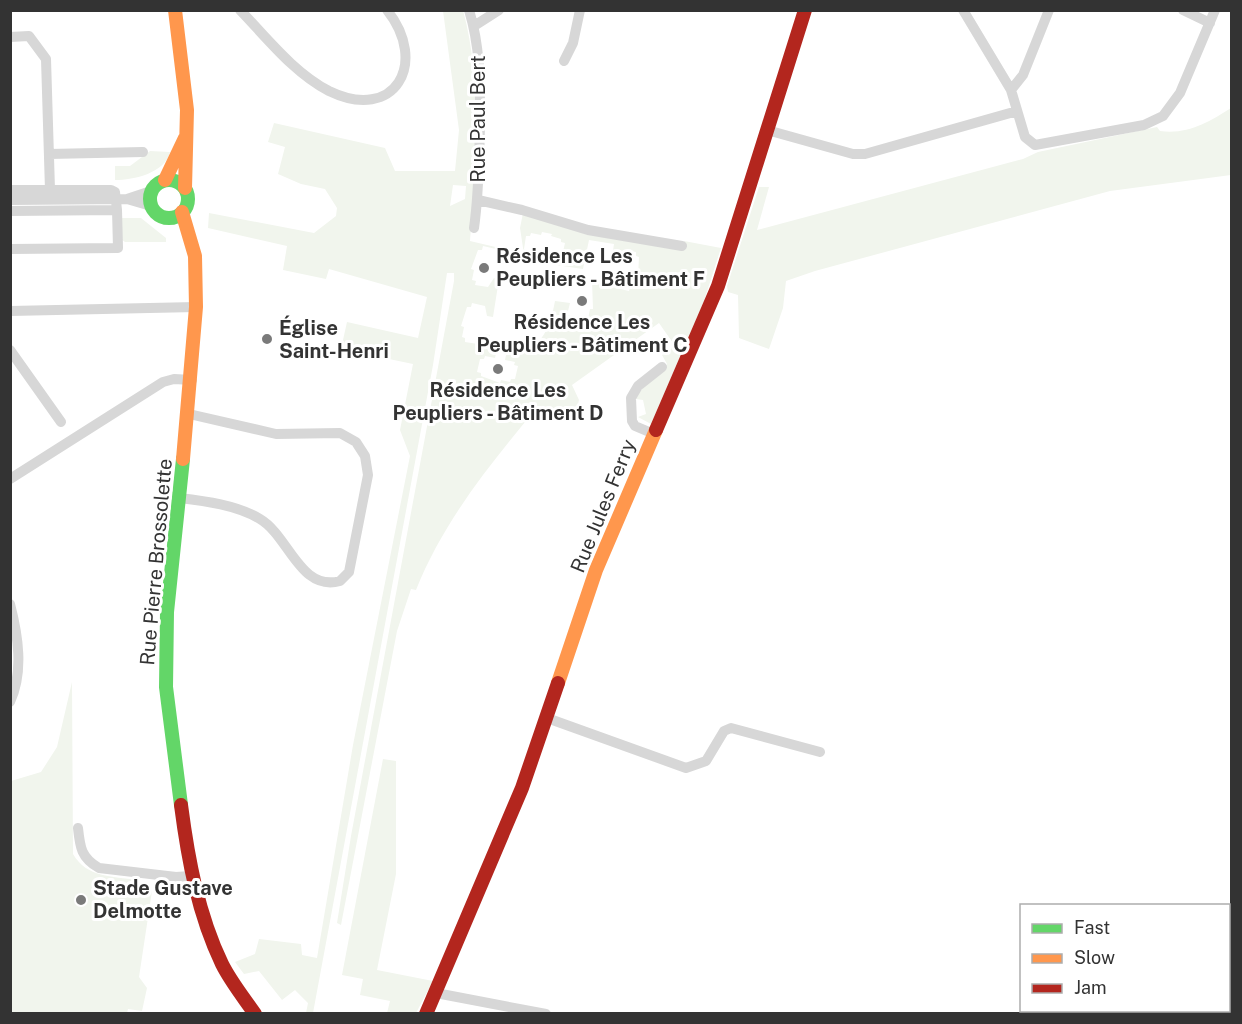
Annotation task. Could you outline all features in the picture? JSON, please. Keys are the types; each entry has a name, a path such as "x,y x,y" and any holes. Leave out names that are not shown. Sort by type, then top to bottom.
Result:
{"main road":[{"path":"168,218 182,212 188,201 183,173 187,153 185,138 187,110 175,10"},
{"name":"Rue Jules Ferry","path":"426,1014 501,840 547,718 596,570 718,286 805,10"},
{"path":"185,138 165,180 151,191 151,206 158,214 168,218 190,242"},
{"path":"165,180 176,181 184,188"},
{"name":"Rue Pierre Brossolette","path":"182,212 195,256 196,308 189,414 167,612 165,668 191,876 213,945 240,994 255,1014"}],"street":[{"path":"240,10 284,56 315,82 338,95 369,100 386,96 395,89 405,68 402,39 387,10"},
{"name":"Rue Paul Bert","path":"468,10 474,26 481,84 478,200 474,228"},
{"path":"474,26 499,10"},
{"path":"564,61 573,43 580,10"},
{"path":"963,10 1011,90 1025,137 1035,146 1153,122 1172,107 1180,93 1215,10"},
{"path":"1011,90 1023,75 1049,10"},
{"path":"1183,10 1210,23"},
{"path":"10,37 29,36 46,59 50,190"},
{"path":"768,130 853,154 865,154 1017,111"},
{"path":"49,154 144,152"},
{"path":"10,190 111,190 121,203 118,248 10,249"},
{"path":"10,211 121,203 151,191"},
{"path":"10,200 151,206"},
{"path":"478,200 588,231 682,246"},
{"path":"10,311 196,308"},
{"path":"10,350 61,422"},
{"path":"654,434 635,426 632,421 631,398 638,386 662,367"},
{"path":"10,479 163,382 174,379 192,380"},
{"path":"178,498 226,506 259,518 277,535 304,571 324,583 340,581 349,572 368,475 365,456 356,442 340,433 276,434 189,414"},
{"path":"10,604 19,662 15,691 10,702"},
{"path":"547,718 611,743 686,768 706,761 724,731 731,728 820,752"},
{"path":"78,828 80,850 88,862 99,868 176,877 191,876"},
{"path":"436,993 546,1014"}],"shaded area":[{"path":"463,10 473,67 476,96 476,154 470,241 504,249 502,260 498,259 496,249 483,246 482,250 478,250 471,269 474,270 472,280 476,281 475,285 488,287 494,278 499,279 493,317 487,316 485,306 472,303 471,307 467,307 461,326 464,327 462,337 465,338 465,342 478,344 483,334 490,335 489,340 499,340 495,358 485,356 484,359 480,359 477,372 481,373 481,376 500,383 501,380 510,382 511,379 515,379 518,366 514,365 515,362 505,360 506,355 518,353 535,345 546,331 555,301 570,303 567,315 571,316 570,320 583,323 584,319 588,319 590,309 593,309 592,281 607,284 609,270 615,271 613,283 617,284 616,288 629,291 630,287 634,287 636,277 638,277 639,257 636,256 636,252 623,250 623,254 619,253 616,265 611,264 614,244 589,240 583,269 556,265 558,256 562,256 565,243 551,236 552,234 542,232 541,235 531,233 530,236 526,236 524,249 528,250 525,261 520,228 523,213 682,250 684,241 721,248 704,301 651,424 638,417 646,414 643,400 636,399 642,389 660,374 667,364 662,355 675,346 659,323 572,385 579,400 574,420 536,409 469,495 440,541 416,590 411,589 397,631 341,925 337,923 351,836 454,281 454,273 447,273 433,365 313,1013 306,1013 308,1003 295,990 282,1000 259,971 244,974 235,962 255,954 259,939 301,944 302,955 317,958 353,745 410,456 400,430 413,364 341,349 347,322 418,338 427,297 329,269 326,279 283,270 287,246 208,228 209,213 314,233 336,216 337,208 325,189 301,184 278,174 285,147 268,142 274,123 385,148 395,171 455,171 459,130 443,11","holes":["453,185 466,186 465,199 450,206"]},
{"path":"1231,108 1231,175 1110,191 815,271 786,281 783,308 769,349 739,338 738,295 728,292 727,286 759,187 769,187 757,230 1023,159 1038,152 1157,127 1160,131 1170,132 1189,129"},
{"path":"150,151 170,152 162,165 148,174 131,179 115,180 115,166 130,166"},
{"path":"120,218 141,218 166,238 166,242 125,242 121,239"},
{"name":"Stade Gustave Delmotte","path":"72,682 73,854 85,868 93,872 137,880 136,888 152,891 139,977 147,988 142,1011 128,1009 127,1013 11,1013 11,781 41,772 57,747"},
{"path":"383,759 396,761 396,874 377,970 433,981 416,1013 387,1013 390,1001 360,995 363,979 342,975"}],"traffic: fast":[{"path":"169,180 182,186 188,199 182,212 169,218 156,212 150,199 156,186 169,180"},
{"path":"181,805 166,687 167,612 183,459"}],"traffic: slow":[{"path":"175,10 187,110 185,188"},
{"path":"165,180 185,138"},
{"path":"182,212 195,256 196,307 183,459"},
{"path":"558,683 596,570 656,430"}],"traffic: jam":[{"path":"656,430 718,286 805,10"},
{"path":"426,1014 522,788 558,683"},
{"path":"181,805 191,866 206,926 233,984 255,1014"}],"place":[{"name":"Résidence Les Peupliers - Bâtiment F","path":"484,268"},
{"name":"Résidence Les Peupliers - Bâtiment C","path":"582,301"},
{"name":"Église Saint-Henri","path":"267,339"},
{"name":"Résidence Les Peupliers - Bâtiment D","path":"498,369"},
{"name":"Stade Gustave Delmotte","path":"81,900"}]}
